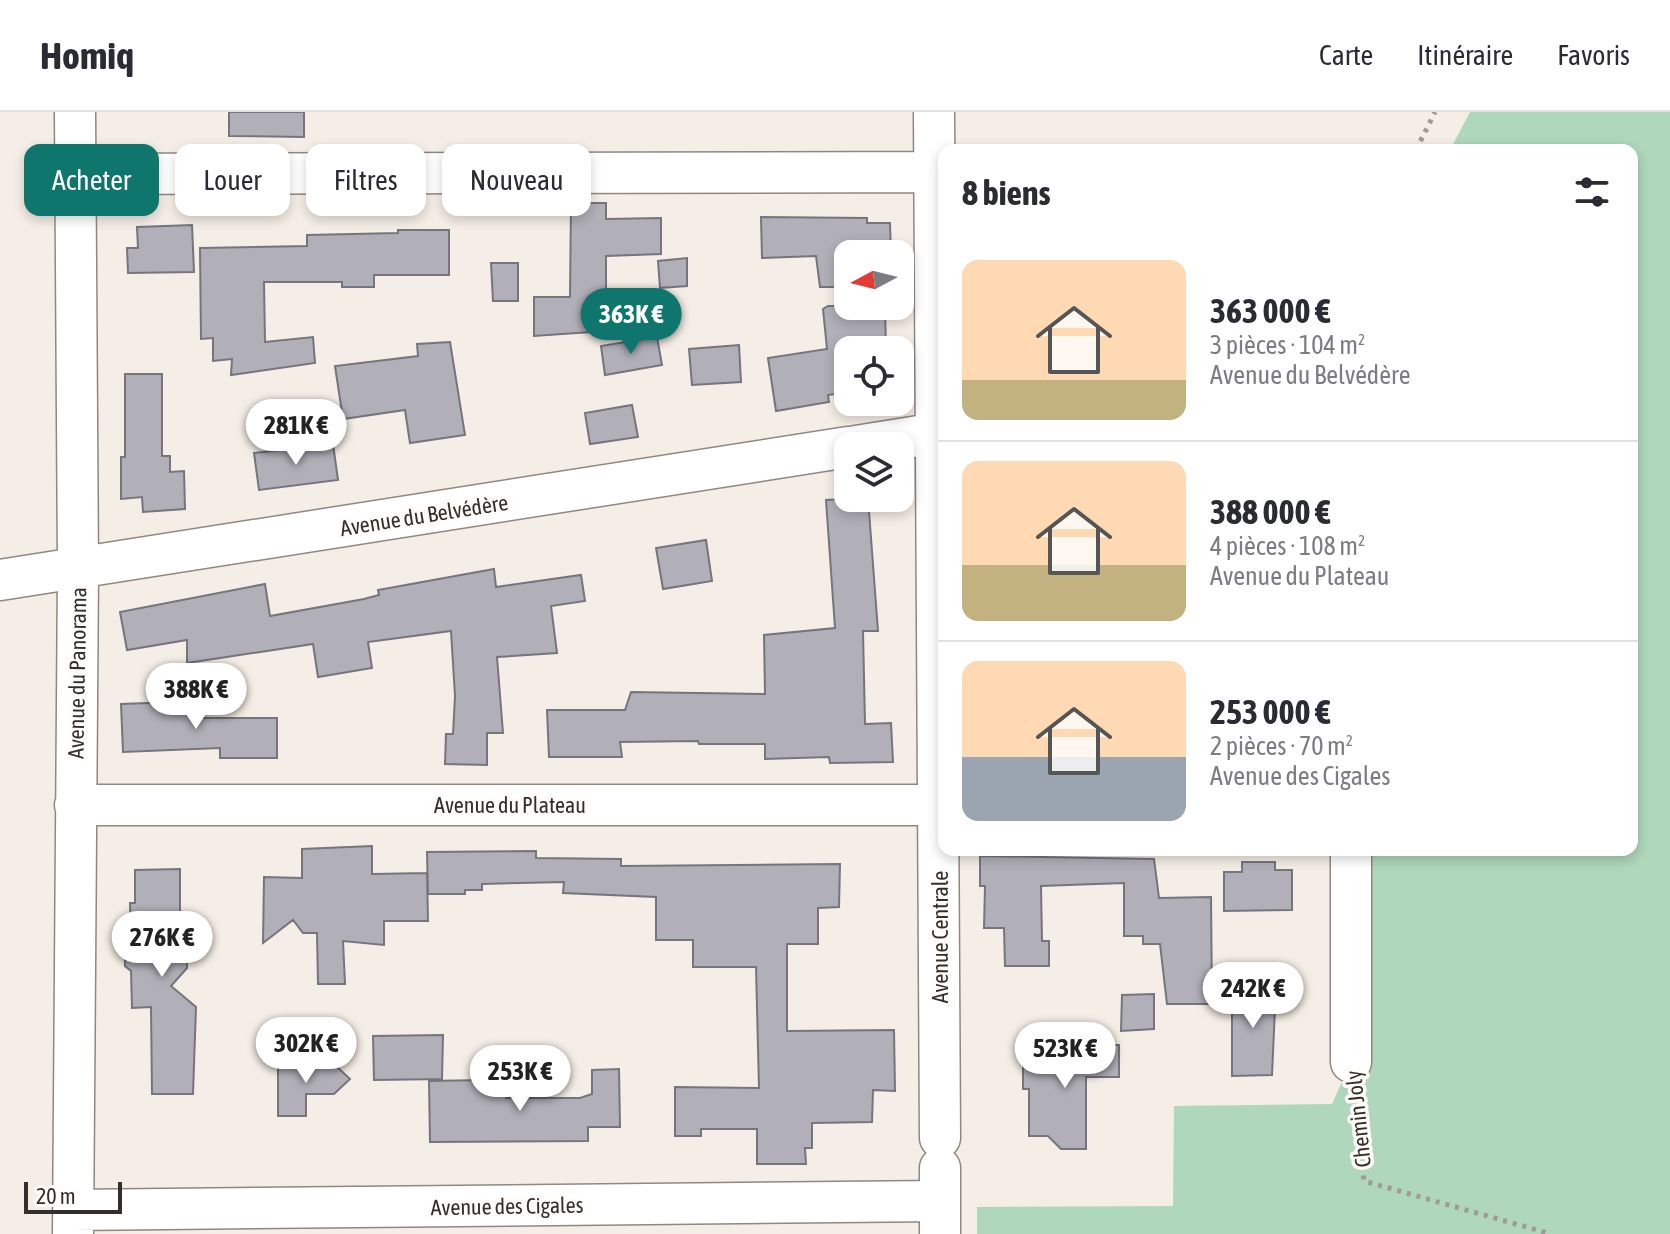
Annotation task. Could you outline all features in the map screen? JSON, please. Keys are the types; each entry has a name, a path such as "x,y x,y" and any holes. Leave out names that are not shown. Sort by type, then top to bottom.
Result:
{"street":[{"name":"Avenue du Panorama","path":"75,112 76,144"},
{"name":"Avenue Centrale","path":"934,112 938,160"},
{"path":"159,174 938,172"},
{"name":"Avenue du Panorama","path":"73,1222 78,570 76,216"},
{"path":"914,437 938,433"},
{"name":"Avenue du Belvédère","path":"0,580 834,449"},
{"name":"Avenue du Plateau","path":"75,805 938,805"},
{"name":"Avenue Centrale","path":"940,1185 942,856"},
{"name":"Chemin Joly","path":"1351,856 1351,1062"},
{"name":"Avenue des Cigales","path":"73,1222 940,1185"}],"path":[{"path":"1419,144 1435,112"},
{"name":"Chemin Joly","path":"1351,1062 1364,1181 1551,1234"}],"green space":[{"path":"1470,112 1670,112 1670,1234 977,1234 977,1207 1173,1206 1174,1106 1332,1104 1351,1062 1372,1063 1369,856 1638,856 1638,144 1453,144"}],"building":[{"path":"229,112 304,112 304,137 229,136"},
{"path":"591,203 606,203 606,219 661,218 661,254 606,256 606,331 534,336 534,297 570,297 571,216 591,216"},
{"path":"761,217 867,218 867,223 890,223 891,240 834,240 834,287 820,287 816,256 762,258"},
{"path":"192,225 194,272 128,273 127,248 138,248 137,227"},
{"path":"398,230 449,230 449,275 374,275 374,287 342,287 342,282 264,282 265,342 313,337 315,363 231,375 232,359 213,361 213,338 201,339 200,248 307,246 307,235 398,233"},
{"path":"687,258 687,286 660,288 658,261"},
{"path":"491,263 518,263 518,301 493,301"},
{"path":"834,306 834,320 885,320 886,336 834,336 834,394 828,395 829,402 776,411 768,358 827,349 823,309"},
{"path":"657,337 662,365 605,375 601,346"},
{"path":"450,342 465,435 410,443 405,410 343,419 335,366 418,356 417,344"},
{"path":"739,345 741,382 692,385 689,349"},
{"path":"125,374 162,374 162,456 170,456 170,472 184,471 185,509 143,512 142,497 121,499 121,457 125,457"},
{"path":"632,405 638,437 590,444 585,413"},
{"path":"333,444 338,480 259,490 254,453"},
{"path":"826,500 834,500 834,512 869,512 878,631 863,631 865,724 891,723 893,762 830,763 829,757 765,759 765,744 699,744 698,741 620,742 622,757 549,757 547,710 625,710 631,692 765,694 764,635 835,628"},
{"path":"706,540 712,581 663,589 656,548"},
{"path":"494,569 496,587 581,575 585,601 551,606 557,653 497,657 503,733 487,733 487,765 445,764 446,734 453,734 455,696 451,631 368,642 372,668 318,677 313,644 187,663 187,640 127,650 120,612 265,584 270,616 364,599 379,595 378,590"},
{"path":"203,701 202,718 277,718 277,758 220,758 220,748 123,752 121,704"},
{"path":"372,846 372,874 427,873 428,921 384,921 384,945 343,941 345,984 318,984 317,933 303,933 293,920 263,943 264,877 302,878 302,849"},
{"path":"536,851 536,858 621,859 621,866 840,864 839,907 818,908 818,944 787,944 787,1031 894,1030 895,1091 873,1090 872,1122 812,1123 812,1148 805,1148 806,1164 757,1164 757,1129 701,1129 701,1136 675,1136 675,1087 759,1088 756,967 693,967 693,940 656,940 656,897 563,893 564,882 482,884 482,890 465,890 465,894 428,894 427,852"},
{"path":"980,856 1154,859 1159,898 1211,897 1212,1004 1167,1004 1160,944 1143,944 1143,936 1124,936 1124,883 1041,886 1042,941 1049,941 1049,966 1005,966 1004,928 984,928 985,886 980,886"},
{"path":"1242,862 1275,862 1275,870 1292,870 1292,910 1224,911 1224,872 1242,872"},
{"path":"180,869 180,948 187,948 187,968 171,986 196,1007 193,1094 152,1094 151,1007 132,1008 131,971 125,966 125,947 131,947 130,903 135,903 135,870"},
{"path":"1232,984 1276,986 1272,1075 1232,1076"},
{"path":"1154,994 1154,1029 1121,1031 1122,995"},
{"path":"443,1035 442,1079 374,1080 373,1036"},
{"path":"1066,1045 1119,1045 1119,1077 1086,1077 1086,1149 1061,1149 1048,1136 1029,1136 1029,1089 1023,1089 1023,1054 1057,1054"},
{"path":"278,1064 334,1064 350,1079 334,1094 306,1094 306,1116 278,1116"},
{"path":"619,1069 620,1127 588,1127 588,1141 430,1142 429,1081 483,1080 484,1089 506,1088 506,1098 580,1098 592,1094 592,1070"}]}
